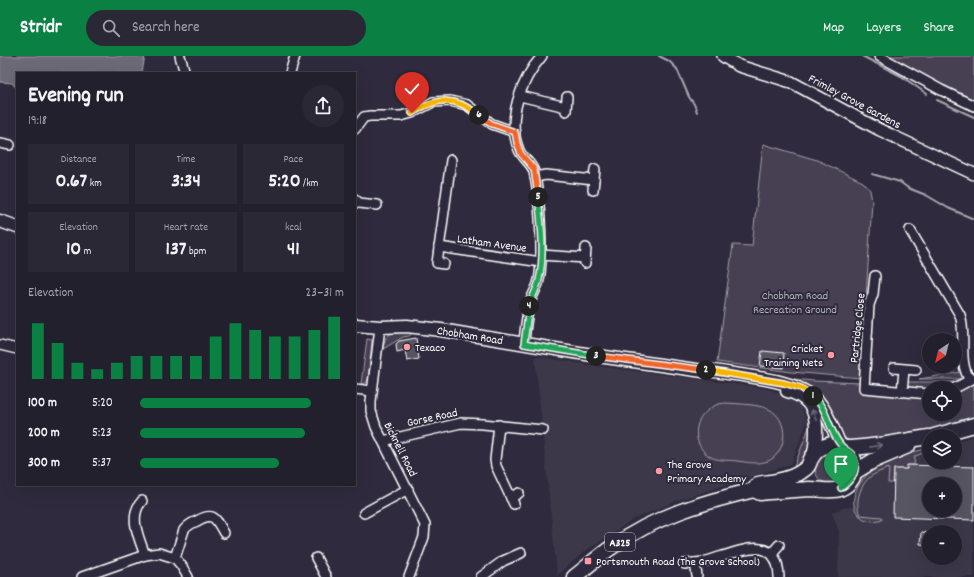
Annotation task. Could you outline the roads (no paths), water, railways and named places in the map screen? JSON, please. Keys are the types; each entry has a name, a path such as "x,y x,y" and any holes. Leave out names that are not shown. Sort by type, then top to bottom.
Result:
{"main road":[{"path":"0,221 16,228"},
{"name":"Chobham Road","path":"356,325 429,328 598,356 703,371 708,370 784,383 805,390 817,399 825,410 843,446"},
{"name":"Chobham Road","path":"703,371 708,376 778,389 798,395 807,404 816,419 817,434 814,454"},
{"path":"959,429 974,425"},
{"path":"929,437 884,456 855,472 847,484 835,490 822,489 812,478 808,468 814,454 824,446 831,444 864,448 929,437"},
{"path":"843,446 850,451 854,459 855,472"},
{"name":"A325","path":"754,490 758,484 790,478 808,468"},
{"name":"A325","path":"574,577 612,546 656,521 712,500 754,490 760,493 822,489"}],"street":[{"path":"180,56 185,72"},
{"path":"290,72 296,56"},
{"path":"524,344 529,306 538,283 541,259 540,220 535,177 532,167 521,154 517,143 515,132 516,112 520,96 528,76 542,56"},
{"name":"Frimley Grove Gardens","path":"723,56 739,66 791,82 880,130 974,174"},
{"path":"878,56 974,106"},
{"path":"520,96 566,109 567,97"},
{"path":"356,128 364,118 370,116 401,116 412,113 433,102 450,101 467,105 492,124 515,132"},
{"path":"0,143 10,145"},
{"name":"Latham Avenue","path":"444,264 437,263 451,160"},
{"path":"593,190 595,169"},
{"path":"535,177 546,175 594,180"},
{"path":"356,200 359,203 377,205"},
{"path":"910,230 960,315 963,323 964,369 972,379 962,384"},
{"name":"Latham Avenue","path":"439,247 541,259 585,261 586,248"},
{"name":"Partridge Close","path":"875,276 873,294 869,305 864,388 902,392"},
{"name":"Bicknell Road","path":"380,327 371,411 383,441 423,520 425,529 423,541 409,577"},
{"path":"0,345 16,349"},
{"path":"894,368 916,370"},
{"path":"904,370 902,392 922,393"},
{"path":"356,389 372,391"},
{"name":"Gorse Road","path":"383,441 461,423 499,425 537,433"},
{"path":"499,425 495,460 496,466 512,501 519,493"},
{"path":"364,513 408,489"},
{"path":"142,501 135,510 134,518 145,555"},
{"path":"175,558 186,527 204,516 210,516 216,519 224,528"},
{"path":"772,553 779,545"},
{"path":"685,564 695,563 740,550 758,548 772,553 779,575"},
{"path":"82,577 145,555 159,553 175,558 188,577"},
{"path":"482,577 503,560 517,558"},
{"path":"319,560 326,577"},
{"path":"695,563 697,576"}],"waterway":[{"path":"659,56 669,61 677,69 697,112"},
{"path":"862,56 901,76 927,94"},
{"path":"937,100 974,117"},
{"path":"872,174 900,182 908,188 926,195 948,208 974,219"}],"place":[{"name":"Texaco","path":"407,347"},
{"name":"Cricket Training Nets","path":"831,355"},
{"name":"The Grove Primary Academy","path":"659,471"},
{"name":"Portsmouth Road (The Grove School)","path":"588,561"}],"park label":[{"name":"Chobham Road Recreation Ground","path":"795,302"}]}
